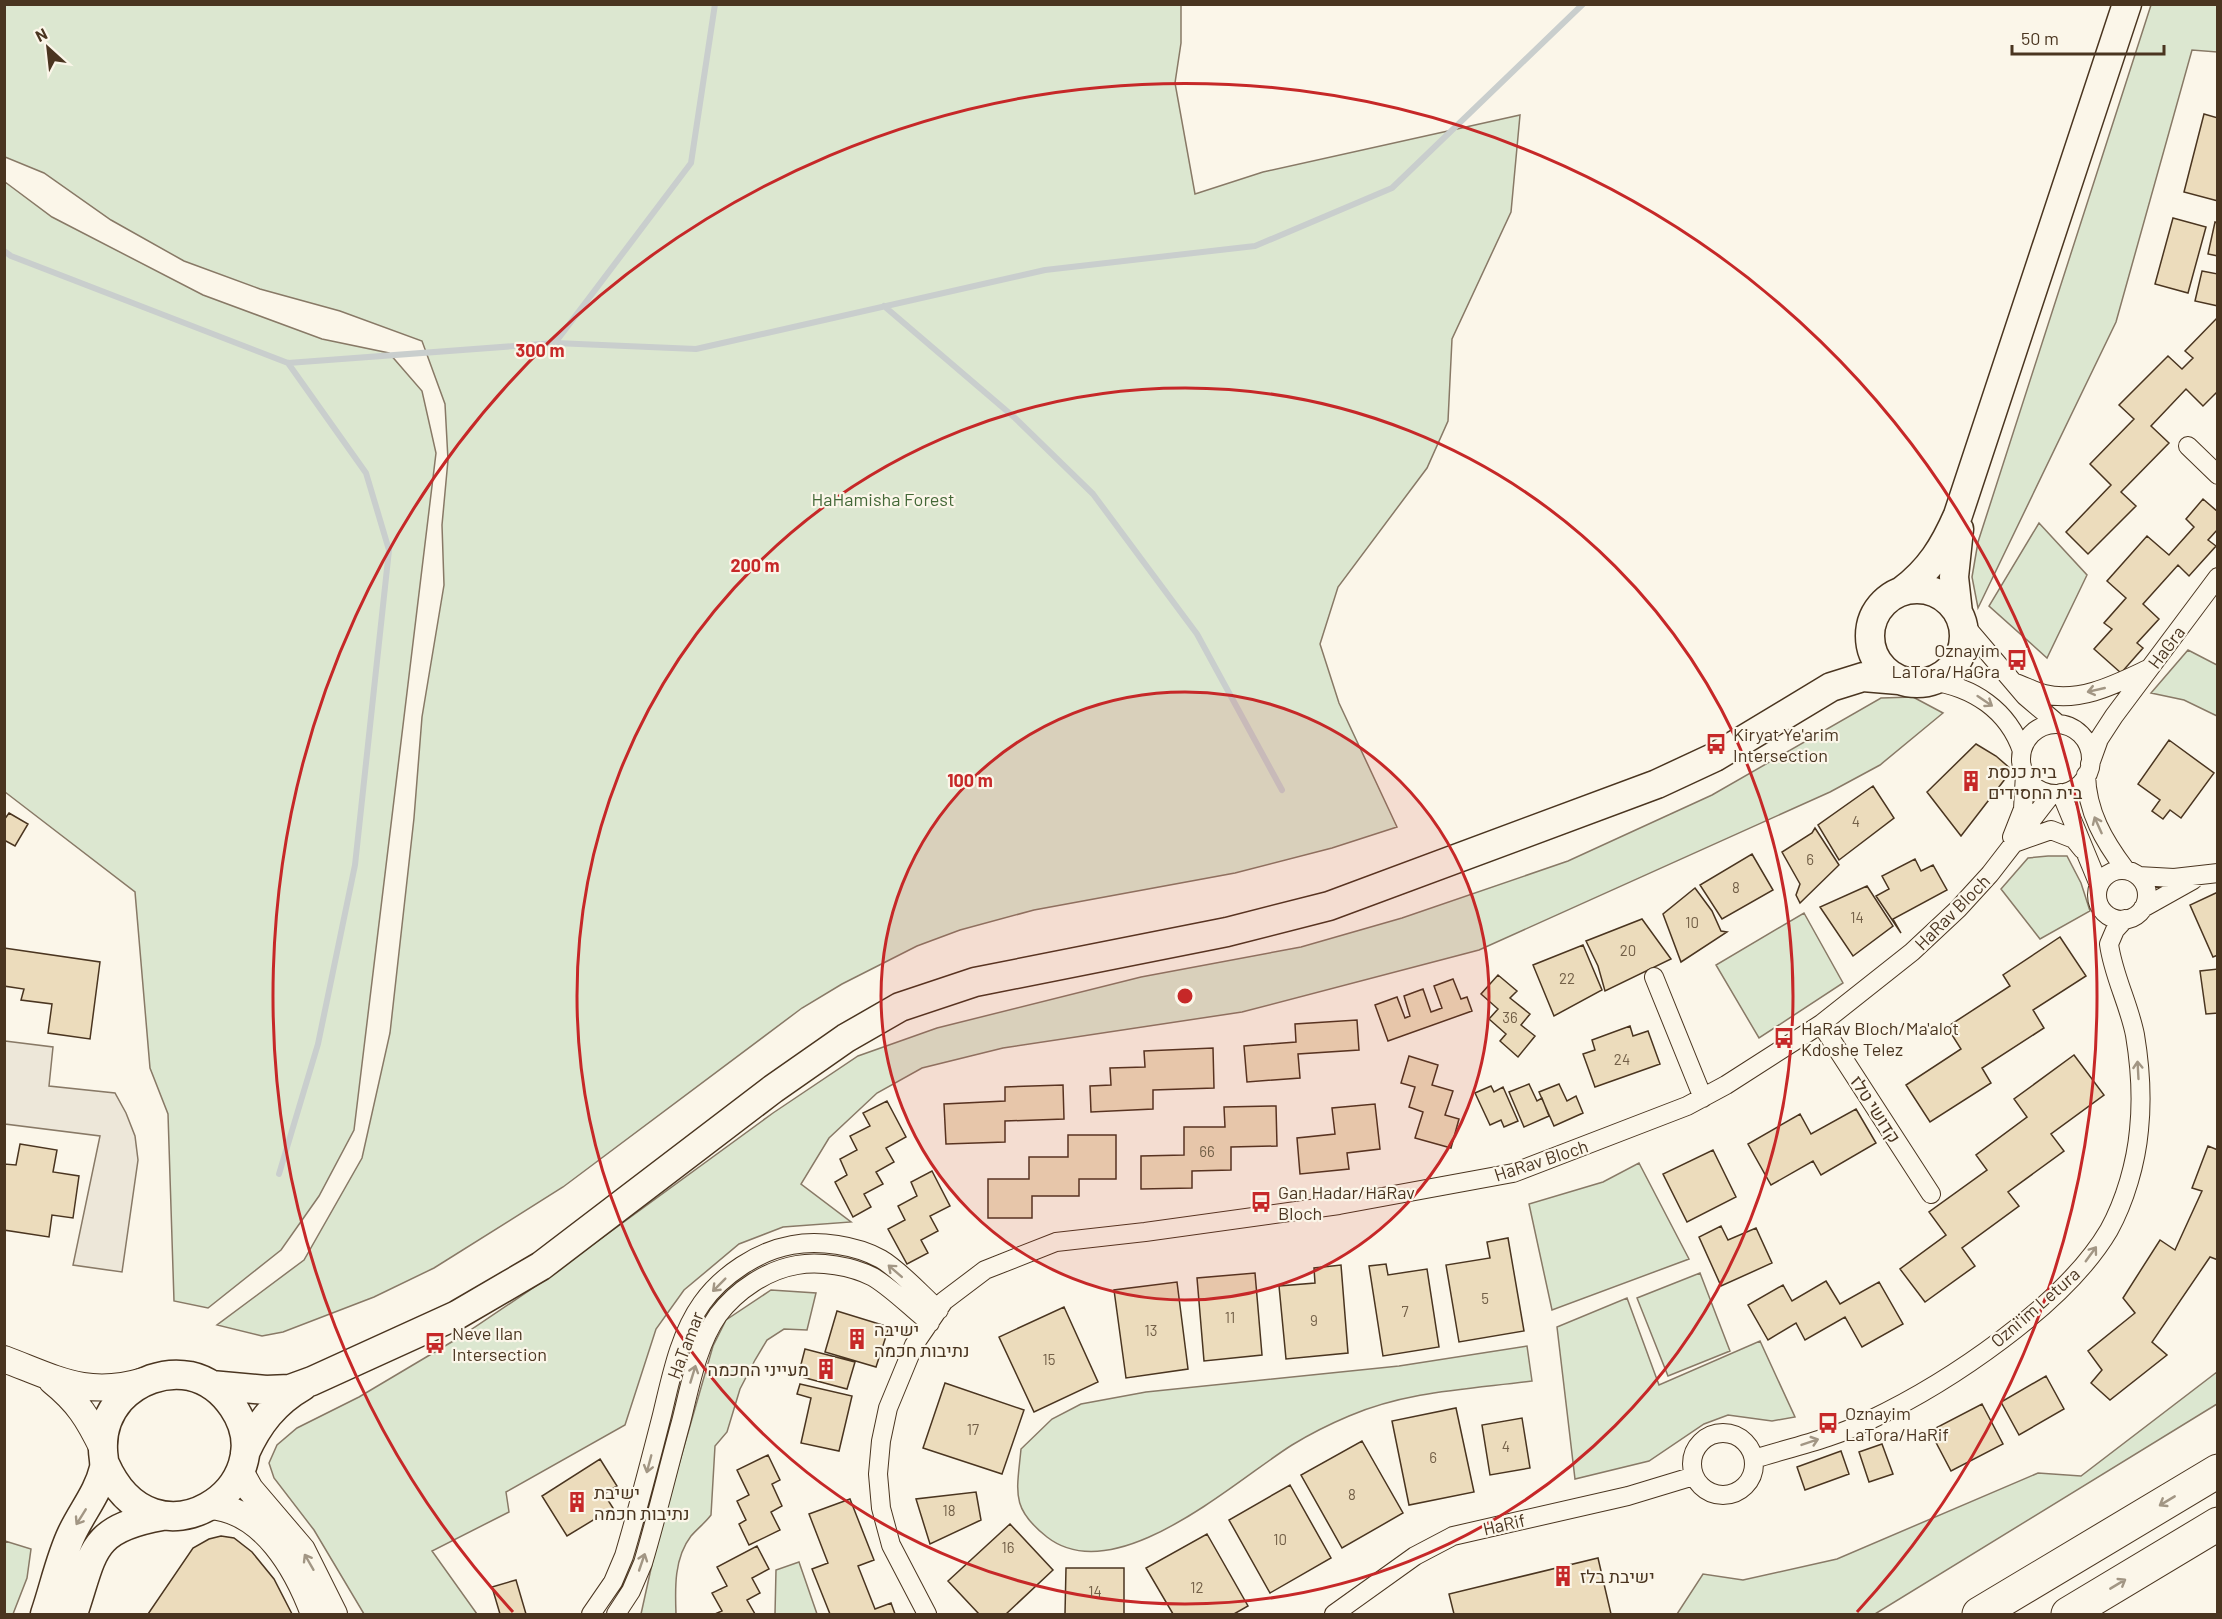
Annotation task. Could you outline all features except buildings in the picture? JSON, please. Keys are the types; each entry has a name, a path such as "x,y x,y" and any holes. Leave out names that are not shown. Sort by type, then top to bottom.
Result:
{"highway":[{"path":"1980,1614 2217,1471"},
{"path":"2068,1614 2217,1524"}],"main road":[{"path":"1811,699 1860,651 1877,611 1888,599 1920,578 1940,554 1965,492 2127,4"},
{"path":"45,1614 72,1533 97,1492 104,1457 104,1428 113,1409 126,1393 144,1381 166,1375 190,1376 212,1385 266,1390 290,1389 457,1315 508,1287 540,1266 773,1089 846,1038 900,1007 975,982 1270,922 1377,890 1657,784 1715,757 1811,699 1848,681 1863,678 1915,683 1931,681 1949,670 1962,651 1954,553 1965,492"},
{"path":"1902,591 1918,589 1934,592 1948,601 1960,618"},
{"path":"1870,626 1869,639 1878,664 1899,680"},
{"path":"73,1614 96,1547 110,1532 137,1520 182,1516 210,1506 231,1488 255,1430 286,1396 312,1381"},
{"path":"212,1385 227,1398 238,1414 244,1433 242,1462"},
{"path":"104,1457 113,1483 126,1498 142,1510 162,1516"}],"street":[{"path":"2188,446 2217,475"},
{"name":"HaGra","path":"2088,770 2099,739 2114,716 2217,577"},
{"path":"1960,618 2036,708 2058,724 2080,733 2091,754 2086,792 2098,828 2146,894 2143,908"},
{"path":"2013,682 2044,694 2072,696 2107,688 2150,668"},
{"path":"1931,681 1951,684 1968,691 1995,708 2016,734 2022,751"},
{"name":"HaGra","path":"2080,733 2104,724 2114,716"},
{"path":"2058,724 2037,730 2028,738 2022,751 2021,759 2025,774 2031,784 2056,794 2075,788 2088,770"},
{"name":"HaRav Bloch","path":"2001,860 2023,808 2025,774"},
{"path":"2056,794 2089,857 2099,885"},
{"name":"HaRav Bloch","path":"927,1614 891,1545 881,1508 878,1474 881,1441 888,1408 914,1345 944,1301 985,1270 1056,1242 1145,1232 1339,1204 1513,1173 1638,1126 1703,1098 1821,1024 1911,952 1958,909 2056,794"},
{"path":"2013,844 2026,837 2051,830 2074,839 2089,857"},
{"path":"2131,873 2174,878 2210,874 2125,919 2111,918 2100,907 2097,892 2099,885 2109,874 2131,873"},
{"name":"Ozni'im Letura","path":"1754,1459 1869,1421 1934,1385 1996,1343 2043,1305 2082,1267 2109,1230 2126,1191 2139,1130 2135,1035 2109,944 2115,930 2125,919"},
{"path":"1654,977 1703,1098"},
{"name":"קדושי טלז","path":"1821,1024 1930,1194"},
{"name":"HaTamar","path":"597,1613 624,1556 674,1367 701,1304 722,1281 748,1262 776,1248 807,1243 835,1245 881,1259 934,1316"},
{"name":"HaTamar","path":"616,1614 631,1591 643,1563 693,1372 718,1315 736,1296 759,1279 782,1267 808,1263 831,1265 872,1277 934,1316"},
{"path":"4,1359 76,1385 99,1390 144,1381"},
{"path":"42,1373 75,1400 87,1417 104,1457"},
{"path":"1715,1433 1734,1435 1743,1440 1754,1459 1753,1473 1748,1483 1730,1495 1708,1492 1694,1476 1693,1455 1697,1445 1715,1433"},
{"path":"242,1462 250,1489 302,1550 334,1614"},
{"name":"HaRif","path":"1334,1614 1415,1556 1453,1536 1628,1496 1694,1476"},
{"path":"210,1506 228,1507 258,1525 287,1560 314,1614"}],"green space":[{"name":"HaHamisha Forest","path":"4,5 1181,5 1181,43 1175,83 1195,194 1263,172 1520,115 1511,212 1452,339 1448,421 1427,468 1338,587 1320,644 1339,703 1397,827 1332,848 1235,873 1034,910 960,930 917,946 842,984 802,1008 563,1187 434,1268 374,1297 283,1332 262,1336 217,1325 304,1260 362,1158 390,1033 414,818 422,717 444,585 442,525 448,460 445,404 422,341 340,311 260,289 184,261 111,220 44,173 5,157"},
{"path":"2151,5 2217,5 2217,52 2192,50 2116,322 1978,608 1972,577 1978,542"},
{"path":"5,182 52,217 203,295 322,339 389,353 422,391 436,453 354,1130 319,1196 281,1250 208,1308 174,1301 168,1114 150,1068 135,892 5,792"},
{"path":"2039,523 2087,575 2047,658 1989,606"},
{"path":"2188,650 2217,665 2217,716 2184,700 2151,693"},
{"path":"1913,697 1943,713 1880,765 1830,792 1479,950 1242,1012 1003,1048 922,1068 877,1093 829,1138 801,1184 851,1222 783,1227 739,1244 684,1290 656,1329 625,1425 506,1492 509,1512 432,1551 477,1614 364,1614 314,1530 274,1478 269,1463 277,1445 297,1428 359,1397 460,1337 536,1286 773,1113 858,1056 937,1028 1141,977 1301,947 1402,918 1568,861 1712,795 1881,698"},
{"path":"2067,856 2081,883 2090,911 2040,939 2001,889 2028,858"},
{"path":"1804,913 1843,983 1759,1038 1716,965"},
{"path":"1639,1163 1689,1259 1552,1310 1529,1204 1603,1182"},
{"path":"1700,1273 1730,1351 1668,1376 1637,1298"},
{"path":"771,1290 816,1293 807,1330 784,1329 767,1340 740,1389 727,1432 715,1446 711,1515 691,1536 681,1554 676,1584 676,1614 641,1614 658,1537 713,1346 726,1320"},
{"path":"1627,1298 1659,1385 1760,1341 1795,1417 1772,1421 1728,1415 1704,1424 1649,1461 1575,1479 1557,1327"},
{"path":"1527,1346 1532,1381 1416,1396 1349,1416 1292,1445 1208,1504 1140,1541 1107,1550 1075,1550 1047,1537 1035,1527 1021,1508 1018,1477 1021,1449 1052,1419 1081,1404 1146,1392 1399,1366"},
{"path":"2217,1372 2217,1404 1875,1614 1677,1614 1703,1574 1743,1580 1837,1559 2038,1473 2081,1476"},
{"path":"5,1541 31,1549 27,1578 13,1614 5,1614"},
{"path":"799,1562 817,1614 775,1614 776,1570"}],"shaded area":[{"path":"5,1041 53,1047 49,1086 115,1093 126,1113 135,1136 138,1160 122,1272 73,1265 100,1136 5,1124"}],"waterway":[{"path":"555,343 691,163 715,4"},
{"path":"4,251 11,256 288,363 555,343 696,349 1045,270 1255,246 1392,188 1583,4"},
{"path":"884,306 1015,418 1093,494 1197,634 1282,790"},
{"path":"279,1174 318,1044 355,865 389,550 366,473 288,363"}],"place":[{"name":"Oznayim LaTora/HaGra","path":"2017,660"},
{"name":"Kiryat Ye'arim Intersection","path":"1716,744"},
{"name":"בית כנסת בית החסידים","path":"1971,781"},
{"name":"HaRav Bloch/Ma'alot Kdoshe Telez","path":"1784,1038"},
{"name":"Gan Hadar/HaRav Bloch","path":"1261,1202"},
{"name":"ישיבה נתיבות חכמה","path":"857,1339"},
{"name":"Neve Ilan Intersection","path":"435,1343"},
{"name":"מעייני החכמה","path":"826,1369"},
{"name":"Oznayim LaTora/HaRif","path":"1828,1423"},
{"name":"ישיבת נתיבות חכמה","path":"577,1502"},
{"name":"ישיבת בלז","path":"1563,1576"}]}
